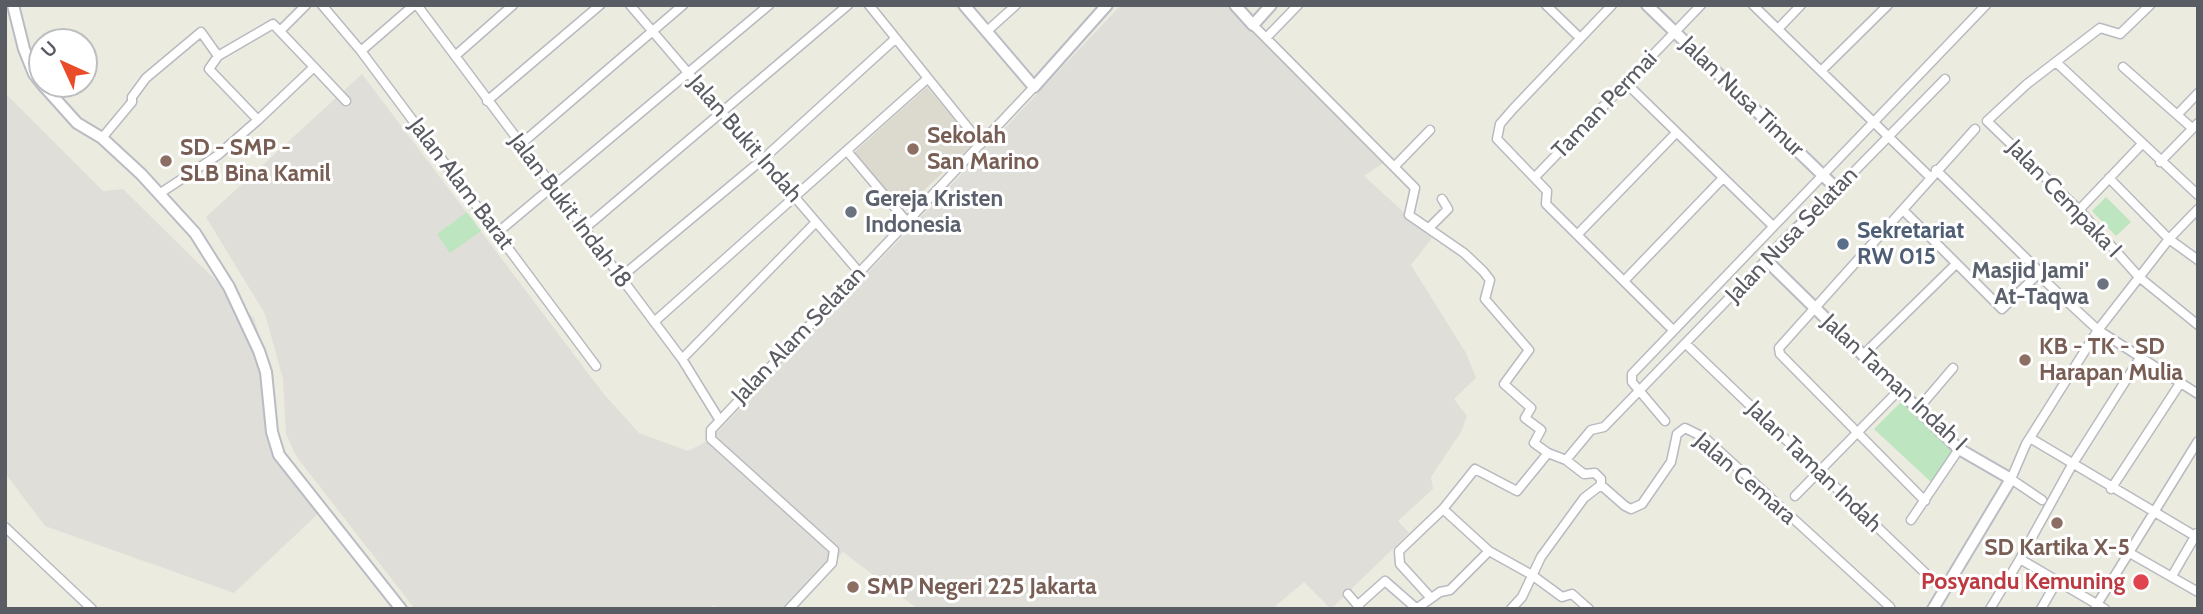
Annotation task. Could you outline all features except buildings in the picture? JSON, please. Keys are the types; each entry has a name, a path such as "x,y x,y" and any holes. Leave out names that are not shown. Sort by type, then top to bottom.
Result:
{"street":[{"path":"13,5 28,60"},
{"path":"280,31 306,5"},
{"name":"Jalan Alam Barat","path":"322,5 361,51 596,366"},
{"path":"361,51 416,5"},
{"name":"Jalan Bukit Indah 18","path":"416,5 682,359 719,419"},
{"path":"455,56 513,5"},
{"path":"487,101 600,5"},
{"name":"Jalan Bukit Indah","path":"630,5 859,272"},
{"path":"521,144 683,5"},
{"path":"497,233 769,5"},
{"path":"586,228 848,5"},
{"path":"869,5 981,144"},
{"path":"964,5 1034,88"},
{"path":"986,32 1016,5"},
{"name":"Jalan Alam Selatan","path":"719,419 1034,88 1107,5"},
{"path":"1235,5 1415,188 1409,215 1483,271 1490,281 1485,299 1529,350 1504,384 1531,408 1525,418 1541,430 1534,443 1548,453 1566,460 1584,474 1595,473 1601,479 1601,485 1584,498 1532,575 1522,597 1511,609"},
{"path":"1253,24 1271,5"},
{"path":"1266,38 1298,5"},
{"path":"1546,5 1580,38"},
{"path":"1612,5 1500,124 1497,139 1547,191 1546,204 1672,329"},
{"name":"Jalan Nusa Timur","path":"1647,5 1837,189"},
{"name":"Taman Permai","path":"1535,177 1701,5"},
{"path":"1753,5 1889,136 2040,269 2002,309 1903,210"},
{"path":"1778,29 1801,5"},
{"path":"1821,71 1888,5"},
{"path":"1665,421 1630,378 1672,329 1986,5"},
{"path":"2150,5 2120,34 2100,28 2057,63 2141,145 2198,195"},
{"path":"258,120 209,69 218,56 270,23 346,101"},
{"path":"102,138 132,102 132,97 146,78 203,32 218,56"},
{"path":"621,277 763,159 895,39"},
{"name":"Jalan Cempaka I","path":"2057,63 2027,84 1987,121 2079,210 2139,277 2198,325"},
{"path":"159,194 218,155 314,66"},
{"path":"2123,67 2195,126 2160,162"},
{"path":"654,322 927,79"},
{"name":"Jalan Nusa Selatan","path":"1566,460 1591,430 1604,427 1640,391 1945,79"},
{"path":"1627,84 1772,225"},
{"path":"2178,114 2198,93"},
{"path":"55,98 77,123 102,138 195,233 229,287 259,351 266,372 272,432 279,455 401,609"},
{"path":"1925,500 1779,351 1781,344 1975,129"},
{"path":"1395,166 1430,130"},
{"path":"1577,234 1676,133"},
{"path":"2079,210 2141,145"},
{"path":"847,151 907,222"},
{"path":"1625,281 1723,178"},
{"path":"2109,178 2169,239 2198,260"},
{"path":"1429,229 1448,209 1443,199"},
{"path":"1933,609 2011,479 2030,438 2098,330 2169,239 2198,209"},
{"path":"682,359 816,222"},
{"name":"Jalan Taman Indah I","path":"1766,260 1959,449 2011,479"},
{"path":"1864,354 1956,264"},
{"path":"2045,281 2098,330 2198,394"},
{"name":"Jalan Taman Indah","path":"1686,344 1942,590"},
{"path":"1990,609 2072,465 2140,358"},
{"path":"1918,409 1953,368"},
{"path":"2111,489 2181,382"},
{"path":"1795,496 1900,389"},
{"path":"719,419 711,430 710,439 834,551 832,564 789,609"},
{"name":"Jalan Cemara","path":"1601,485 1631,509 1642,505 1671,462 1678,433 1685,428 1705,438 1890,607"},
{"path":"2030,438 2111,489 2197,534 2172,576"},
{"path":"2020,559 2099,607 2128,552 2198,441"},
{"path":"1911,520 1959,449"},
{"path":"1431,598 1407,574 1398,554 1443,509 1476,468 1517,491 1548,453"},
{"path":"2011,479 2042,500"},
{"path":"1443,509 1489,551 1532,575 1562,597 1572,594 1589,609"},
{"path":"5,527 92,609"},
{"path":"1348,594 1359,607 1385,581 1417,609 1431,598 1450,590 1489,551"},
{"path":"2128,552 2198,592"},
{"path":"2041,609 2057,581"}],"shaded area":[{"path":"1121,5 1226,5 1388,160 1364,176 1432,238 1411,265 1466,353 1476,378 1454,399 1467,416 1461,432 1431,477 1433,489 1398,521 1409,533 1331,609 1304,582 1272,609 918,609 843,552 790,609 717,609 714,605 710,609 415,609 296,456 286,434 283,379 265,314 206,217 362,74 603,393 639,433 688,451 711,439"},
{"name":"Sekolah San Marino","path":"927,87 974,143 900,213 851,155"},
{"path":"5,93 103,191 123,189 254,318 272,379 273,432 284,461 321,511 234,593 45,526 5,473"}],"green space":[{"path":"2106,197 2131,222 2116,236 2092,211"},
{"path":"467,212 481,231 450,253 437,234"},
{"path":"1903,400 1953,449 1931,482 1874,429"}],"place":[{"name":"Sekolah San Marino","path":"913,149"},
{"name":"SD - SMP - SLB Bina Kamil","path":"166,161"},
{"name":"Gereja Kristen Indonesia","path":"851,212"},
{"name":"Sekretariat RW 015","path":"1843,244"},
{"name":"Masjid Jami' At-Taqwa","path":"2103,284"},
{"name":"KB - TK - SD Harapan Mulia","path":"2025,360"},
{"name":"SD Kartika X-5","path":"2057,523"},
{"name":"Posyandu Kemuning","path":"2141,582"},
{"name":"SMP Negeri 225 Jakarta","path":"853,587"}]}
